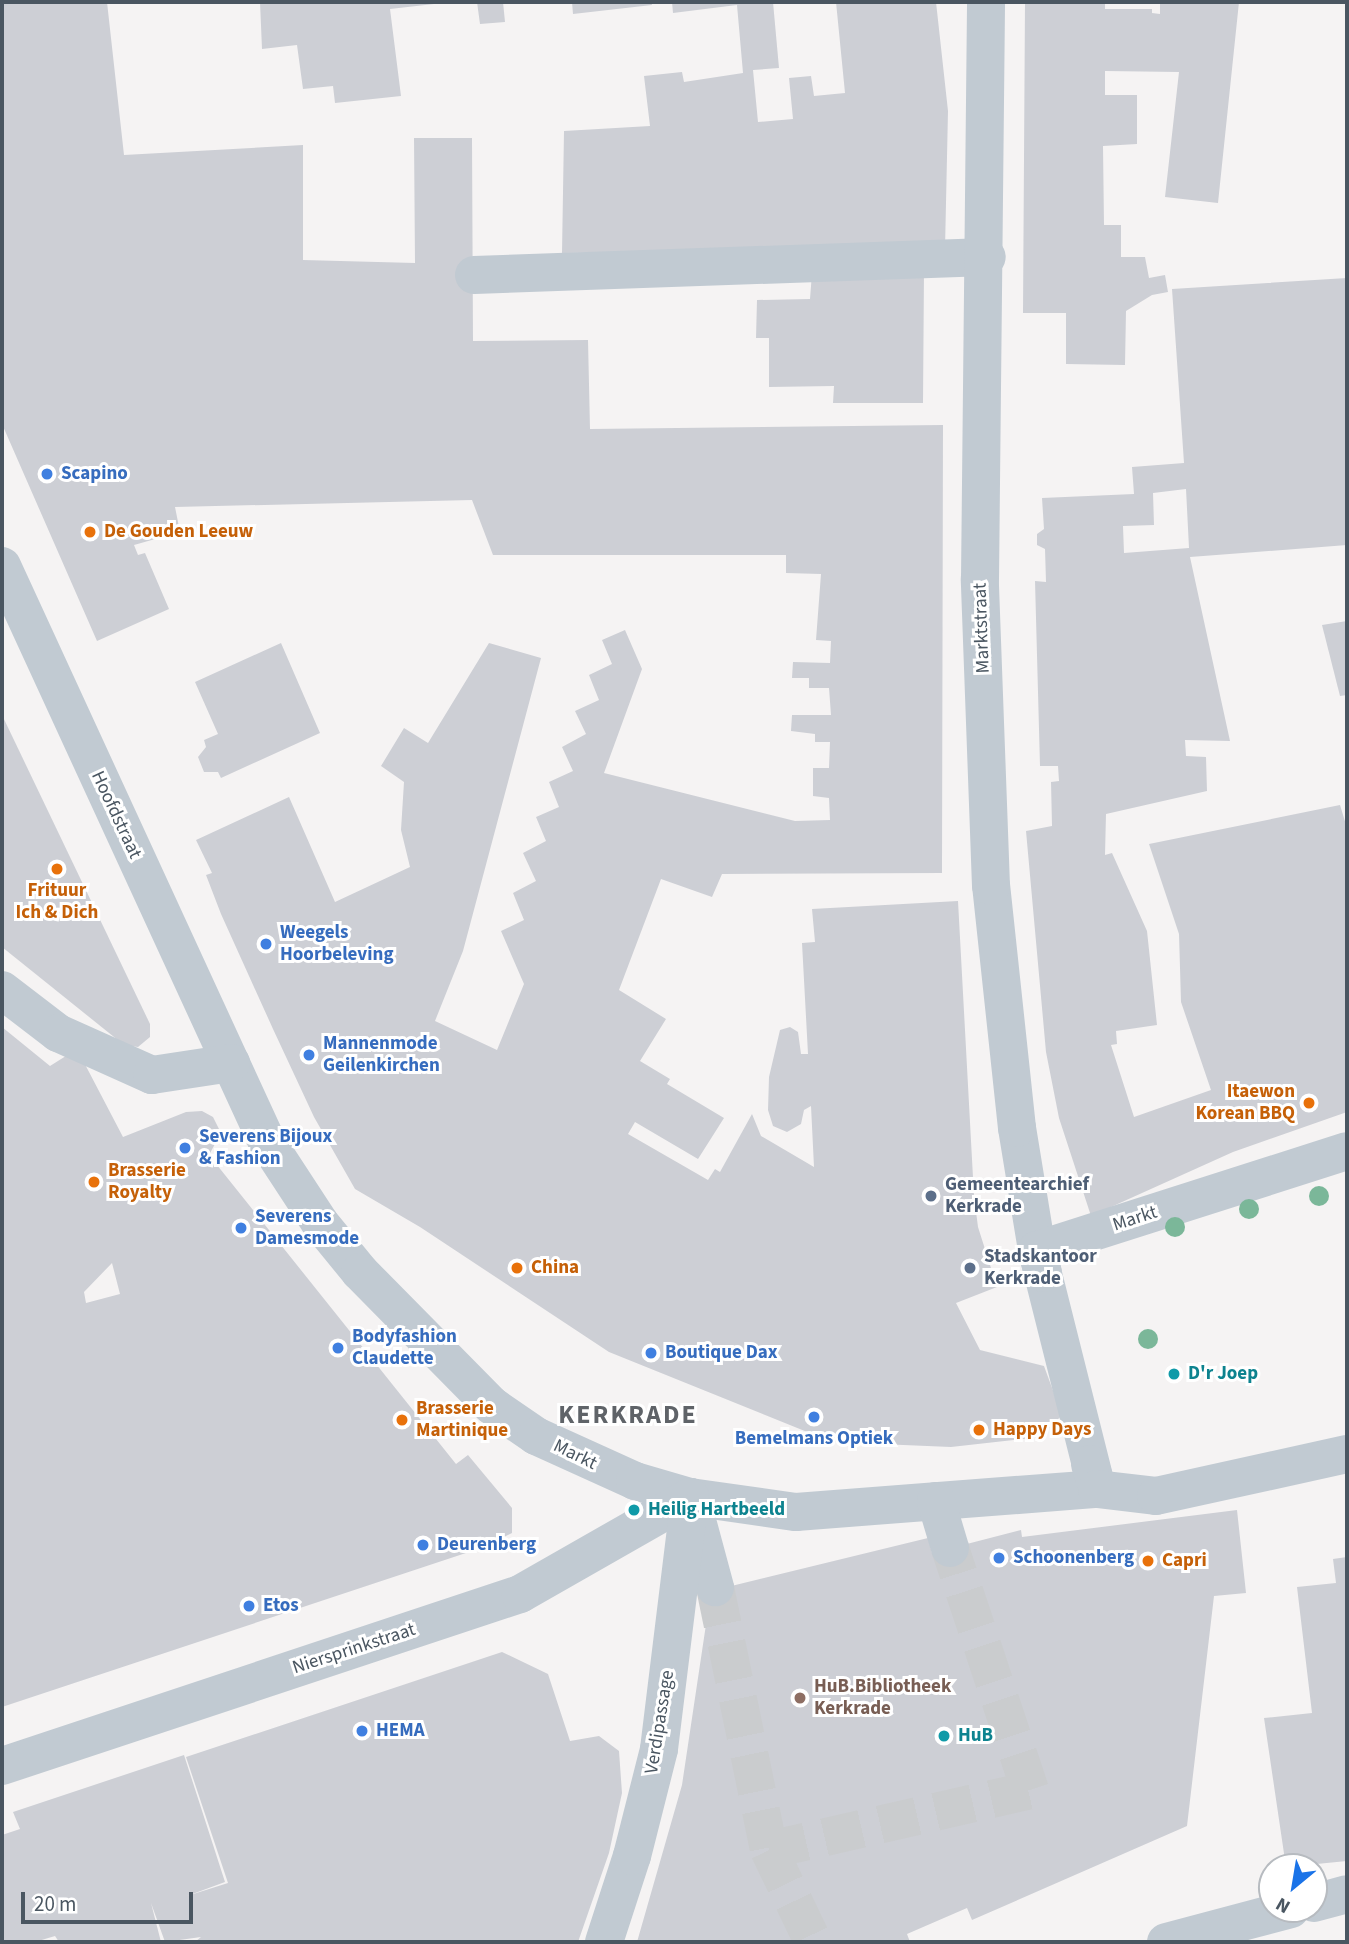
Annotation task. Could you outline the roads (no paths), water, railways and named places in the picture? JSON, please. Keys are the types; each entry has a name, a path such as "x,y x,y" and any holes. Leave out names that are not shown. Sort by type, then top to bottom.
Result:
{"street":[{"name":"Marktstraat","path":"986,2 987,257 980,579 991,886 1017,1128 1037,1250"},
{"path":"474,275 987,257"},
{"name":"Hoofdstraat","path":"2,566 231,1063"},
{"path":"2,990 58,1033 152,1075 231,1063"},
{"name":"Markt","path":"231,1063 267,1142 320,1223 397,1314 491,1405 584,1462 690,1497 796,1512 1097,1489 1156,1496 1347,1454"},
{"name":"Markt","path":"1037,1250 1347,1151"},
{"path":"1037,1250 1097,1489"},
{"path":"690,1497 715,1587"},
{"name":"Niersprinkstraat","path":"2,1766 520,1594 690,1497"},
{"name":"Verdipassage","path":"604,1942 632,1856 659,1749 690,1497"},
{"path":"936,1501 950,1548"},
{"path":"1328,1899 1347,1894"},
{"path":"1166,1942 1258,1918"}],"tunnel":[{"path":"769,1850 1030,1790 950,1548"},
{"path":"715,1587 769,1850 813,1942"}],"place":[{"name":"Scapino","path":"47,474"},
{"name":"De Gouden Leeuw","path":"90,532"},
{"name":"Frituur Ich & Dich","path":"57,869"},
{"name":"Weegels Hoorbeleving","path":"266,944"},
{"name":"Mannenmode Geilenkirchen","path":"309,1055"},
{"name":"Itaewon Korean BBQ","path":"1309,1103"},
{"name":"Severens Bijoux & Fashion","path":"185,1148"},
{"name":"Brasserie Royalty","path":"94,1182"},
{"name":"Gemeentearchief Kerkrade","path":"931,1196"},
{"name":"Severens Damesmode","path":"241,1228"},
{"name":"China","path":"517,1268"},
{"name":"Stadskantoor Kerkrade","path":"970,1268"},
{"name":"Bodyfashion Claudette","path":"338,1348"},
{"name":"Boutique Dax","path":"651,1353"},
{"name":"D'r Joep","path":"1174,1374"},
{"name":"Bemelmans Optiek","path":"814,1417"},
{"name":"Brasserie Martinique","path":"402,1420"},
{"name":"Happy Days","path":"979,1430"},
{"name":"Heilig Hartbeeld","path":"634,1510"},
{"name":"Deurenberg","path":"423,1545"},
{"name":"Schoonenberg","path":"999,1558"},
{"name":"Capri","path":"1148,1561"},
{"name":"Etos","path":"249,1606"},
{"name":"HuB.Bibliotheek Kerkrade","path":"800,1698"},
{"name":"HEMA","path":"362,1731"},
{"name":"HuB","path":"944,1736"}],"district":[{"name":"KERKRADE","path":"628,1415"}]}
